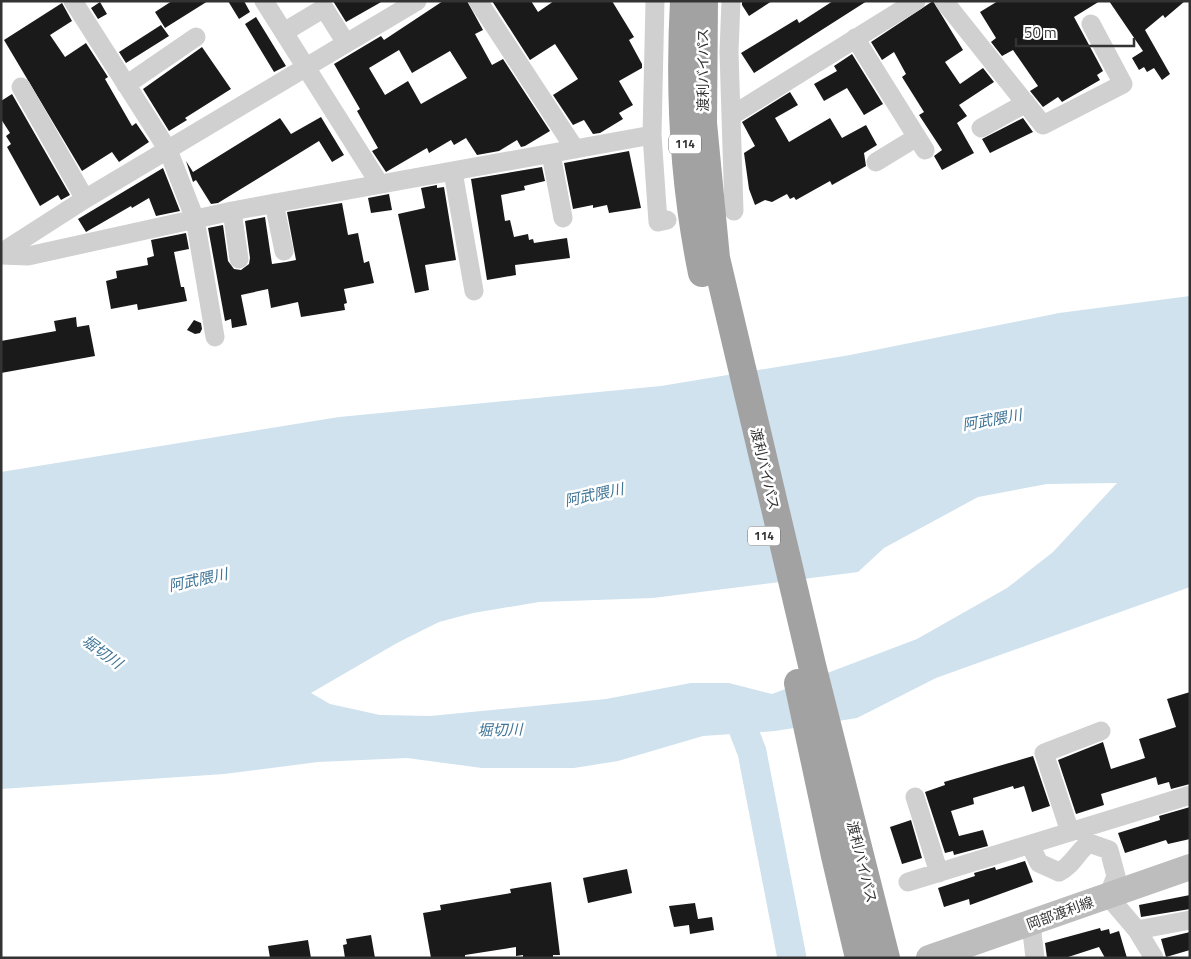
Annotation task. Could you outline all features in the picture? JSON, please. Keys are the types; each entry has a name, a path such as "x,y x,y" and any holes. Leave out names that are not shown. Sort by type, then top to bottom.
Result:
{"highway":[{"name":"渡利バイパス","path":"684,1 684,126 694,235 712,282 803,629 859,958"},
{"name":"渡利バイパス","path":"704,1 703,123 709,193 712,282"},
{"name":"渡利バイパス","path":"831,785 886,958"}],"main road":[{"name":"岡部渡利線","path":"929,958 1190,867"}],"street":[{"path":"73,1 168,150 195,219 216,337"},
{"path":"264,1 378,183"},
{"path":"1,254 85,199 416,1"},
{"path":"478,1 575,149"},
{"path":"655,1 652,135 658,222 667,220"},
{"path":"731,1 729,52 734,211"},
{"path":"731,116 916,1"},
{"path":"944,1 1043,125 1123,84 1091,24"},
{"path":"284,32 324,8 346,43"},
{"path":"126,84 196,37"},
{"path":"855,38 921,143 876,162"},
{"path":"21,87 85,199"},
{"path":"981,128 1026,103"},
{"path":"1,254 28,256 274,203 652,135"},
{"path":"551,154 563,218"},
{"path":"454,172 474,291"},
{"path":"274,203 284,251"},
{"path":"232,212 240,259"},
{"path":"1070,832 1044,753 1101,731"},
{"path":"908,882 1190,795"},
{"path":"916,797 940,873"},
{"path":"1030,845 1039,863 1059,872 1067,868 1081,849 1089,843 1109,850 1116,876 1108,896 1137,930 1154,958"},
{"path":"1137,930 1190,920"},
{"path":"1030,924 1035,958"}],"water":[{"name":"阿武隈川","path":"1190,296 1190,587 936,678 857,718 775,731 703,736 618,761 574,768 482,768 407,758 318,762 224,774 1,789 1,472 339,417 661,386 850,355 1059,313","holes":["1117,483 1053,552 1007,588 917,639 772,694 729,683 691,683 606,699 430,716 380,715 330,704 311,693 397,643 439,622 473,613 539,602 653,598 858,572 884,548 978,497 1047,484"]}],"building":[{"path":"172,1 208,1 165,28 155,12"},
{"path":"228,1 244,1 250,12 239,19"},
{"path":"333,1 383,1 346,22"},
{"path":"443,1 467,1 483,30 475,34 492,65 503,59 550,131 525,146 521,147 517,140 499,151 477,155 466,138 454,145 451,140 429,153 427,148 386,172 372,151 378,148 357,111 360,109 334,64 381,36 384,40","holes":["399,50 412,73 450,51 467,78 421,104 408,81 385,95 369,68"]},
{"path":"492,1 531,1 538,12 554,1 612,1 634,37 629,40 642,64 642,68 619,81 633,105 619,113 623,119 600,133 593,134 584,120 573,125 553,95 578,79 555,44 530,60"},
{"path":"742,1 772,1 749,16 742,5"},
{"path":"833,1 867,1 754,73 741,53 797,19 799,23"},
{"path":"933,1 963,50 945,62 960,84 983,68 994,82 959,105 967,116 957,123 974,153 942,170 934,156 942,150 919,115 924,112 902,77 906,74 894,52 882,60 871,42"},
{"path":"998,1 1100,1 1074,17 1103,71 1097,75 1100,80 1062,102 1058,97 1043,107 1030,91 1038,86 1013,50 1002,56 991,42 996,38 980,12"},
{"path":"1109,1 1185,1 1165,18 1163,15 1145,30 1170,74 1162,80 1154,68 1147,72 1144,67 1139,70 1132,58 1143,51"},
{"path":"100,2 107,14 98,19 91,8"},
{"path":"62,3 72,21 50,35 65,57 86,43 108,77 105,79 132,126 136,123 149,142 119,162 112,152 82,171 4,40"},
{"path":"256,17 286,66 274,72 245,24"},
{"path":"161,25 169,36 126,63 119,52"},
{"path":"202,47 231,89 185,118 187,120 169,131 143,89"},
{"path":"852,54 883,104 864,115 847,88 824,101 814,84 837,71 834,66"},
{"path":"790,92 798,105 775,118 789,142 830,118 842,138 866,125 877,145 864,153 866,166 832,185 830,181 796,200 794,197 790,199 787,194 772,202 765,200 755,205 749,189 744,153 755,146 742,122"},
{"path":"12,94 70,195 61,200 58,195 40,206 7,147 11,144 6,136 10,133 1,119 1,101"},
{"path":"321,117 344,155 332,162 319,141 218,203 211,204 196,180 193,182 186,161 193,172 280,118 291,134"},
{"path":"1023,118 1033,132 990,153 982,139"},
{"path":"629,151 641,208 609,213 607,205 593,208 593,205 573,209 564,163"},
{"path":"542,167 545,181 524,186 525,190 501,195 505,221 510,220 514,237 528,234 529,240 533,239 534,243 567,238 570,258 515,265 516,275 487,280 471,179"},
{"path":"163,168 180,211 156,216 149,198 132,208 131,206 86,232 78,219"},
{"path":"437,185 437,188 444,187 456,260 425,265 429,290 415,293 398,214 425,208 421,188"},
{"path":"389,194 392,210 371,213 368,198"},
{"path":"342,203 348,235 358,233 364,263 369,261 374,283 344,289 347,303 344,304 345,310 301,317 298,302 271,308 268,289 241,295 247,325 232,328 231,319 225,321 208,228 223,225 228,261 234,269 241,270 249,264 250,258 245,221 265,217 272,264 286,262 296,260 287,212"},
{"path":"186,233 189,249 174,252 181,287 184,287 187,301 138,310 137,304 111,309 106,281 117,278 116,271 148,265 147,258 154,256 151,240"},
{"path":"76,317 77,327 89,325 95,356 1,373 1,341 56,331 54,321"},
{"path":"194,320 201,323 202,329 200,333 195,334 187,330"},
{"path":"1190,692 1190,784 1171,789 1169,782 1158,785 1156,777 1101,794 1104,805 1076,814 1058,760 1103,742 1111,769 1145,758 1139,739 1176,727 1167,699"},
{"path":"1033,756 1050,806 1032,812 1024,786 1014,789 1013,786 973,798 974,804 951,811 959,836 983,830 988,846 954,855 953,851 945,853 925,792 945,785 944,782"},
{"path":"1190,807 1190,839 1168,844 1166,840 1125,853 1118,833 1160,820 1159,816"},
{"path":"911,820 922,858 902,864 890,827"},
{"path":"1025,861 1033,882 970,905 969,899 944,907 938,888 975,876 974,873 995,867 996,870"},
{"path":"627,869 632,893 588,903 583,878"},
{"path":"551,882 560,955 523,958 523,955 516,956 516,947 465,955 465,958 431,958 423,913 441,910 440,905 511,893 510,889"},
{"path":"1190,895 1190,909 1141,917 1139,905"},
{"path":"695,903 698,919 712,917 714,930 690,934 689,925 674,927 669,906"},
{"path":"1100,928 1101,931 1109,929 1110,934 1119,931 1127,958 1105,958 1099,947 1065,958 1047,958 1045,943"},
{"path":"1190,932 1190,950 1166,957 1161,939"},
{"path":"371,935 375,958 345,958 343,945 347,944 346,939"},
{"path":"308,940 311,958 270,958 268,946"}],"waterway":[{"name":"堀切川","path":"718,713 738,716 752,752 792,958"}]}
